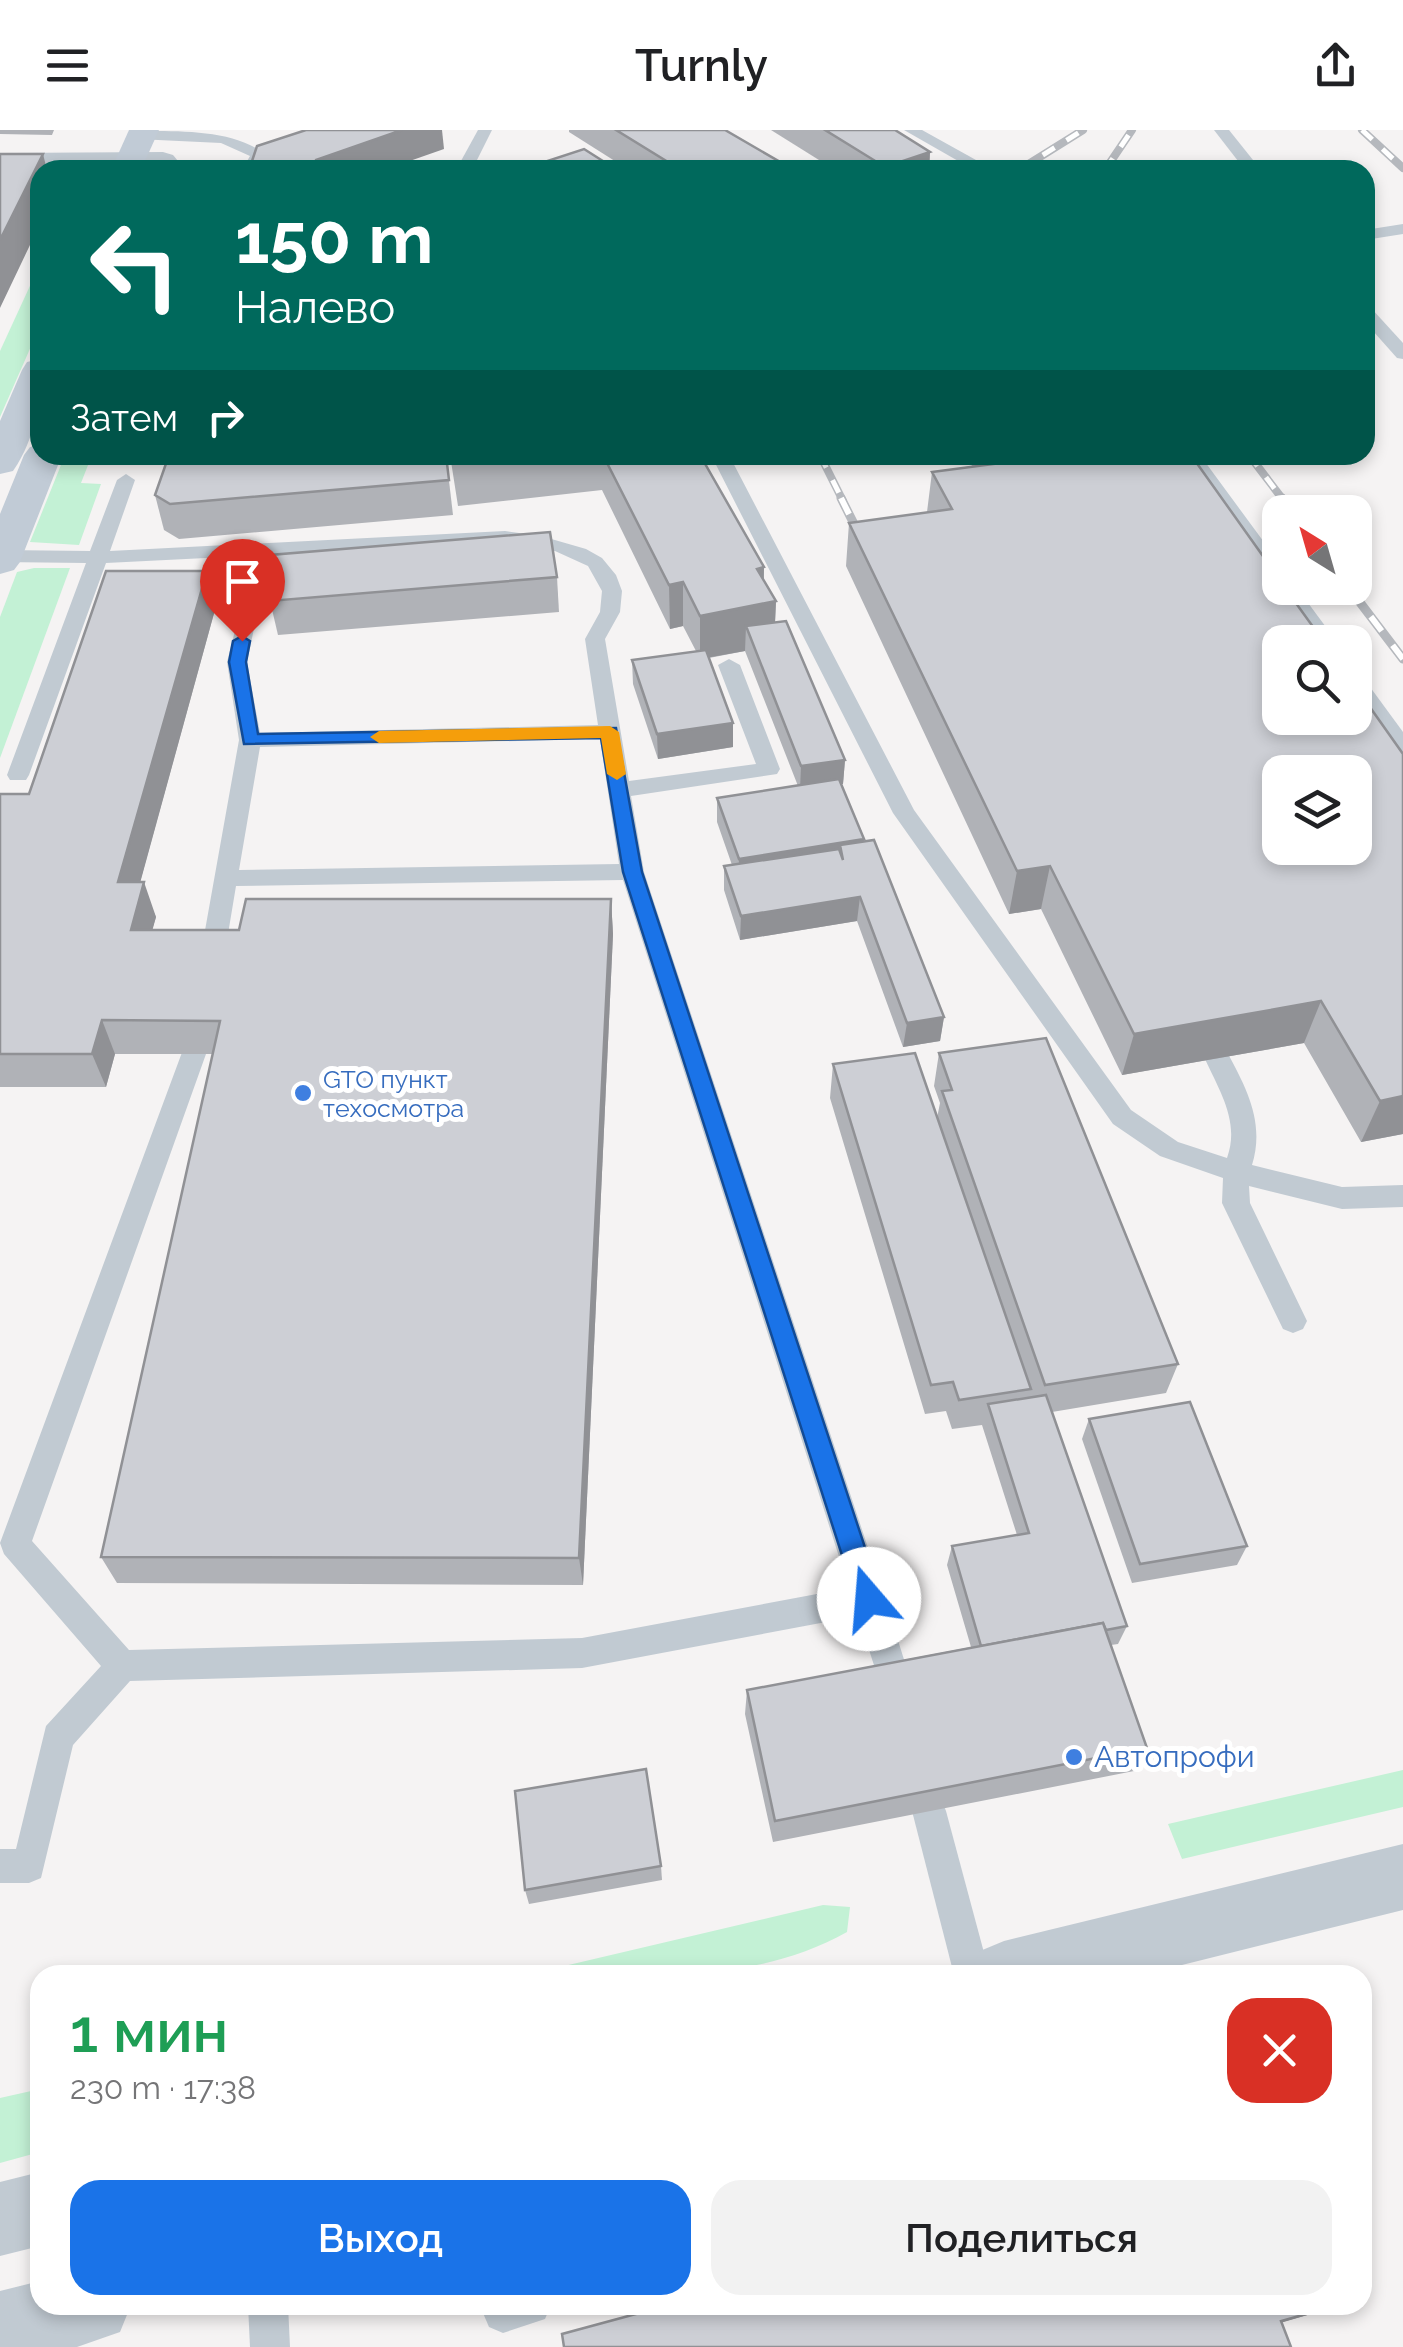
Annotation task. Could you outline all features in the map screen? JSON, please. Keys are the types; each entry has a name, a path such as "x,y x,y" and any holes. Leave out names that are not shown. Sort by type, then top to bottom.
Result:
{"street":[{"path":"0,162 152,149"},
{"path":"0,463 30,393"},
{"path":"1,558 40,465"},
{"path":"1045,1965 1403,1877"},
{"path":"0,2219 30,2212"},
{"path":"0,2328 53,2315"}],"lane":[{"path":"152,149 251,130"},
{"path":"469,160 485,130"},
{"path":"911,130 967,160"},
{"path":"1221,130 1245,160"},
{"path":"233,136 249,144 261,159"},
{"path":"1375,233 1403,229"},
{"path":"1375,323 1403,354"},
{"path":"1379,328 1403,325"},
{"path":"725,465 904,813 1122,1117 1169,1149 1236,1172 1342,1198 1403,1196"},
{"path":"1198,465 1262,553"},
{"path":"18,775 126,480"},
{"path":"1,558 101,557 505,537 552,541 592,558 609,582 610,611 595,639 632,872 896,1684"},
{"path":"211,964 250,740 237,662 246,619"},
{"path":"619,790 770,768 729,664"},
{"path":"1372,705 1403,748"},
{"path":"250,740 610,732"},
{"path":"226,878 632,872"},
{"path":"193,1054 8,1552 122,1666 582,1653 869,1599"},
{"path":"1218,1059 1244,1115 1236,1203 1293,1320"},
{"path":"0,1866 29,1866 58,1738 122,1666"},
{"path":"929,1811 969,1965"},
{"path":"268,2315 270,2347"}],"green space":[{"path":"30,286 30,349 0,417 0,351"},
{"path":"61,465 88,465 81,483 101,484 79,545 30,542"},
{"path":"70,568 0,758 0,617 17,572"},
{"path":"1403,1770 1403,1807 1182,1859 1168,1824"},
{"path":"823,1905 850,1907 847,1932 810,1950 771,1962 568,1965"},
{"path":"30,2091 30,2155 0,2163 0,2098"}],"building":[{"path":"306,130 402,130 316,160 252,160 257,146"},
{"path":"616,130 725,130 777,160 665,160"},
{"path":"825,130 895,130 930,152 906,160 874,160"},
{"path":"584,149 601,160 550,160"},
{"path":"0,154 43,154 40,160 30,160 30,180 0,240"},
{"path":"166,465 447,465 449,480 170,504 155,495"},
{"path":"608,465 706,465 764,567 757,569 776,601 700,616 683,582 669,585"},
{"path":"986,465 1198,465 1262,555 1262,605 1297,605 1312,625 1262,625 1262,735 1372,735 1372,710 1403,754 1403,1096 1380,1101 1321,1001 1134,1034 1050,866 1017,871 849,523 952,509 932,472"},
{"path":"550,532 557,577 270,601 270,555"},
{"path":"106,571 207,571 118,882 144,882 131,930 239,930 246,899 611,899 579,1558 101,1557 220,1021 102,1020 92,1054 0,1054 0,794 29,794"},
{"path":"786,621 845,760 801,766 746,626"},
{"path":"706,650 733,723 657,734 632,660"},
{"path":"839,779 864,839 739,859 717,798"},
{"path":"874,840 944,1017 907,1023 860,897 741,916 724,866 839,849 843,860 840,845"},
{"path":"1046,1038 1178,1364 1045,1385 942,1091 952,1090 939,1053"},
{"path":"915,1053 1031,1389 959,1400 953,1382 931,1385 833,1064"},
{"path":"1046,1395 1127,1626 1106,1630 1103,1623 981,1646 952,1546 1029,1533 988,1404"},
{"path":"1190,1402 1247,1546 1140,1564 1089,1419"},
{"path":"1103,1623 1147,1748 775,1821 747,1690"},
{"path":"646,1769 661,1866 525,1890 515,1791"},
{"path":"632,2315 1302,2315 1281,2321 1291,2347 564,2347 562,2334"}],"railway":[{"path":"1035,160 1083,130"},
{"path":"1112,160 1132,130"},
{"path":"1362,130 1403,168"},
{"path":"825,465 843,501"},
{"path":"1257,465 1279,495"},
{"path":"841,498 865,546"},
{"path":"1362,605 1403,659"}],"slow traffic":[{"path":"379,737 610,732 617,774"}],"place":[{"name":"GTO пункт техосмотра","path":"303,1093"},
{"name":"Автопрофи","path":"1074,1757"}],"route":[{"path":"242,641 237,662 250,740 610,732 632,872 869,1599"}]}
